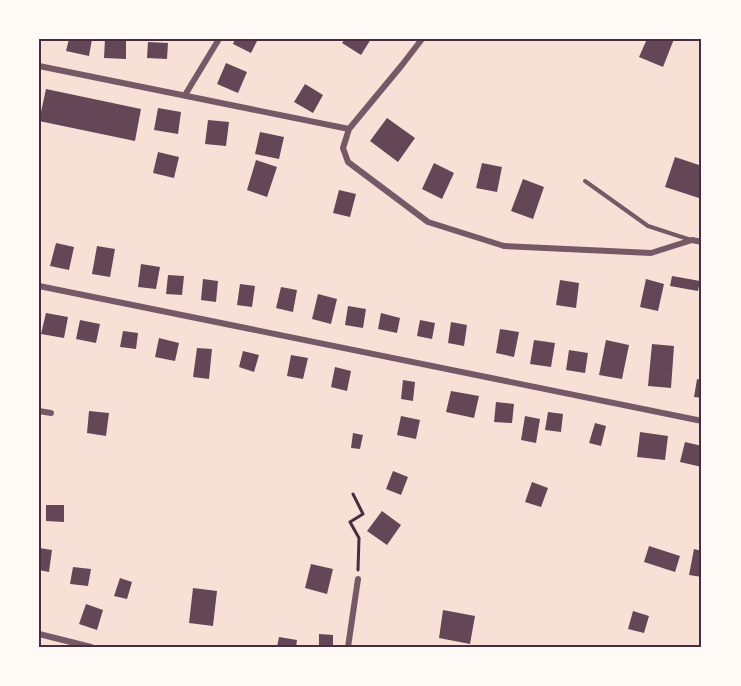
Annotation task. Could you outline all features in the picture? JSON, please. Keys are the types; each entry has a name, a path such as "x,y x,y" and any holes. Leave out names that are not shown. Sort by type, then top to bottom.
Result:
{"street":[{"path":"185,95 219,39"},
{"path":"422,39 348,129 343,148 348,162 428,222 504,246 651,253 692,240 702,242"},
{"path":"39,66 348,129"},
{"path":"39,286 702,420"},
{"path":"39,411 51,413"},
{"path":"348,647 358,579"},
{"path":"39,634 91,647"}],"lane":[{"path":"585,181 648,226 692,240"}],"path":[{"path":"353,494 363,514 350,522 359,538 358,579"}],"building":[{"path":"69,39 92,39 89,56 66,51"},
{"path":"105,39 126,39 126,59 104,58"},
{"path":"235,39 258,39 251,53 233,44"},
{"path":"345,39 371,39 361,55 342,43"},
{"path":"647,39 674,39 663,67 639,57"},
{"path":"148,42 168,43 167,59 147,58"},
{"path":"226,63 247,72 238,93 217,84"},
{"path":"305,84 323,95 313,113 294,102"},
{"path":"46,89 141,109 135,141 39,121"},
{"path":"158,108 181,112 178,134 154,130"},
{"path":"387,118 415,138 398,162 370,141"},
{"path":"208,120 229,122 226,146 205,144"},
{"path":"260,132 284,137 279,159 255,154"},
{"path":"158,152 179,157 174,178 153,173"},
{"path":"675,157 702,166 702,199 665,187"},
{"path":"256,160 277,167 267,197 247,190"},
{"path":"434,163 454,173 442,199 422,189"},
{"path":"482,163 502,167 497,192 476,188"},
{"path":"523,179 544,187 533,219 511,211"},
{"path":"339,190 356,194 350,217 333,213"},
{"path":"56,243 74,247 69,270 50,266"},
{"path":"97,246 115,249 110,277 92,274"},
{"path":"141,264 160,267 156,289 138,287"},
{"path":"168,275 184,276 182,295 166,294"},
{"path":"672,276 700,281 698,291 670,286"},
{"path":"203,279 218,281 216,302 201,300"},
{"path":"646,279 664,284 658,311 640,307"},
{"path":"560,280 579,283 576,308 556,305"},
{"path":"240,284 255,286 252,307 237,305"},
{"path":"281,287 297,290 293,312 276,308"},
{"path":"318,294 337,299 331,324 312,319"},
{"path":"348,306 366,309 363,328 345,325"},
{"path":"46,313 68,317 64,338 41,334"},
{"path":"381,313 400,318 397,333 378,329"},
{"path":"80,320 100,324 96,343 76,339"},
{"path":"420,320 435,323 432,339 417,336"},
{"path":"451,322 467,325 464,346 448,343"},
{"path":"500,329 519,332 514,357 496,353"},
{"path":"123,331 138,333 136,349 120,347"},
{"path":"159,338 179,343 175,361 155,357"},
{"path":"534,340 555,343 551,367 530,364"},
{"path":"606,340 629,345 622,379 599,375"},
{"path":"652,344 674,346 671,388 648,386"},
{"path":"197,348 212,349 209,379 193,377"},
{"path":"569,350 588,353 585,373 566,370"},
{"path":"243,351 259,355 254,372 239,367"},
{"path":"291,355 308,358 303,379 287,376"},
{"path":"335,367 351,371 347,391 331,387"},
{"path":"697,379 702,380 702,398 694,397"},
{"path":"403,380 415,382 413,401 401,399"},
{"path":"451,391 479,396 474,418 446,412"},
{"path":"496,402 514,404 512,423 494,422"},
{"path":"89,411 109,413 106,436 87,433"},
{"path":"548,412 563,414 561,432 545,430"},
{"path":"401,416 420,420 416,439 397,435"},
{"path":"525,416 540,419 536,443 521,440"},
{"path":"595,423 606,426 601,446 589,443"},
{"path":"640,432 668,436 665,460 637,457"},
{"path":"353,433 363,435 360,449 351,448"},
{"path":"685,442 702,446 702,467 680,462"},
{"path":"393,471 408,477 401,495 386,489"},
{"path":"532,482 548,488 541,507 525,502"},
{"path":"46,505 64,505 64,522 46,521"},
{"path":"382,511 401,525 387,545 367,531"},
{"path":"649,546 680,556 675,572 644,562"},
{"path":"39,548 52,550 49,572 39,570"},
{"path":"694,549 702,551 702,577 689,575"},
{"path":"311,564 333,569 327,594 305,588"},
{"path":"73,567 91,569 88,586 70,584"},
{"path":"120,578 132,582 127,599 114,596"},
{"path":"193,588 217,591 213,626 189,623"},
{"path":"86,604 103,610 97,630 79,624"},
{"path":"443,610 475,616 470,644 439,638"},
{"path":"633,611 649,616 644,633 628,629"},
{"path":"319,634 333,635 333,647 319,647"},
{"path":"279,637 297,640 296,647 277,647"}]}
